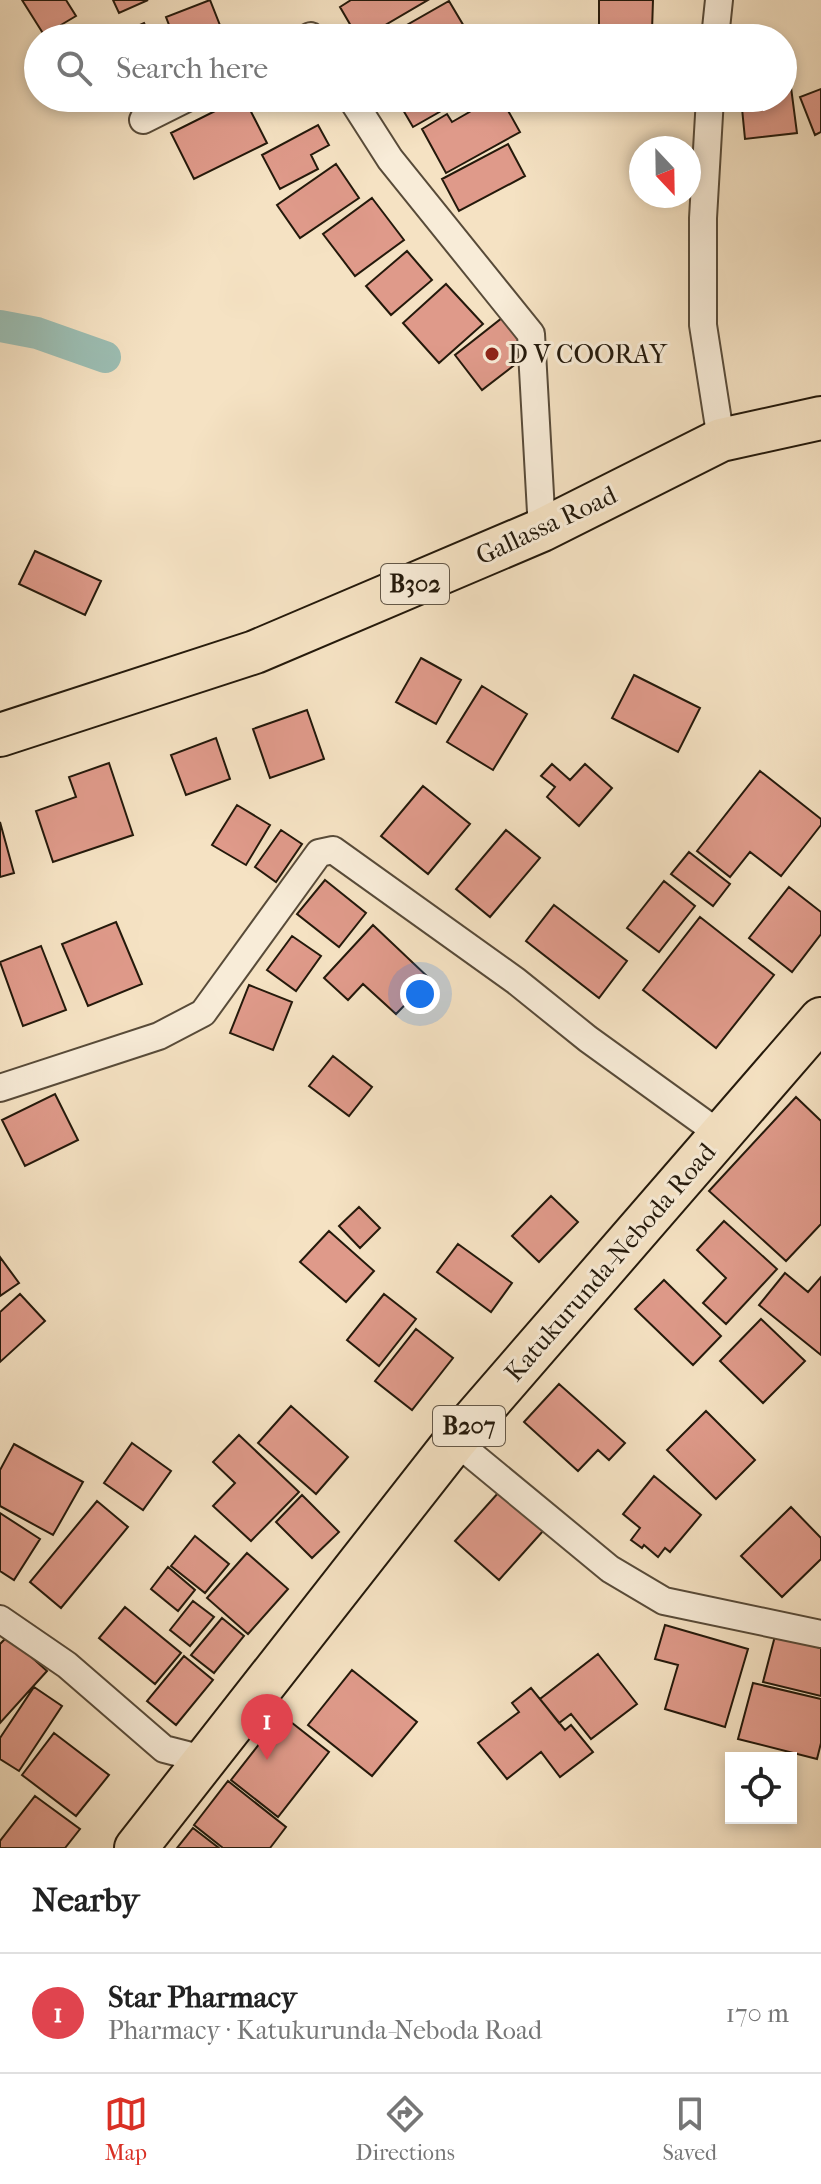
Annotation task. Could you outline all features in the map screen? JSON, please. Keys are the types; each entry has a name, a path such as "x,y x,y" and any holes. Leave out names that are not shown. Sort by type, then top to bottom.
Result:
{"main road":[{"name":"Gallassa Road","path":"0,735 255,652 542,530 721,440 821,418"},
{"name":"Katukurunda-Neboda Road","path":"136,1848 455,1441 821,1019"}],"street":[{"path":"716,24 719,0"},
{"path":"143,120 159,112"},
{"path":"360,112 390,159 531,334 542,530"},
{"path":"709,112 703,218 703,325 721,440"},
{"path":"0,1088 159,1036 203,1013 319,853 333,850 516,981 588,1039 721,1135"},
{"path":"455,1441 610,1569 664,1601 821,1634"},
{"path":"0,1619 67,1665 164,1749 207,1760"}],"building":[{"path":"22,0 66,0 76,16 63,24 37,24"},
{"path":"113,0 148,0 119,13"},
{"path":"210,0 219,24 169,24 166,17"},
{"path":"351,0 428,0 387,24 350,24 340,7"},
{"path":"599,0 653,0 652,24 599,24"},
{"path":"449,1 463,24 409,24"},
{"path":"821,89 821,132 815,135 800,97"},
{"path":"213,112 251,112 267,143 194,179 171,133"},
{"path":"404,112 439,112 413,127"},
{"path":"470,112 509,112 520,132 446,173 422,129 447,114 452,122"},
{"path":"742,112 794,112 797,133 745,139"},
{"path":"318,125 329,145 311,155 318,169 280,189 262,155"},
{"path":"508,144 525,176 459,211 442,179"},
{"path":"336,164 359,198 300,238 277,205"},
{"path":"372,198 404,240 355,276 323,234"},
{"path":"407,251 432,280 391,315 366,286"},
{"path":"446,284 483,324 439,363 403,323"},
{"name":"D V COORAY","path":"502,318 530,353 482,390 455,355"},
{"path":"35,551 101,581 85,615 19,584"},
{"path":"421,658 461,680 436,724 396,702"},
{"path":"634,675 700,708 678,752 612,718"},
{"path":"482,686 527,714 493,770 447,742"},
{"path":"307,710 324,759 270,778 253,729"},
{"path":"216,738 230,779 186,795 171,755"},
{"path":"109,763 133,835 53,862 36,811 76,797 69,777"},
{"path":"552,764 570,780 585,764 612,788 579,826 547,797 555,787 541,776"},
{"path":"760,771 821,819 821,825 781,876 750,852 730,877 697,851"},
{"path":"423,786 470,824 428,874 381,836"},
{"path":"237,805 270,825 246,865 212,845"},
{"path":"0,822 14,873 0,877"},
{"path":"281,830 302,844 276,882 255,867"},
{"path":"506,830 540,858 490,917 456,889"},
{"path":"689,852 730,884 713,906 671,874"},
{"path":"325,880 366,913 339,947 297,914"},
{"path":"664,881 695,906 659,952 627,928"},
{"path":"789,887 821,912 821,934 792,972 749,938"},
{"path":"554,905 627,961 599,998 526,941"},
{"path":"700,917 774,975 716,1048 643,990"},
{"path":"116,922 142,984 88,1006 62,944"},
{"path":"373,925 430,979 396,1014 363,984 348,1000 324,978"},
{"path":"292,936 321,956 296,991 267,970"},
{"path":"41,946 66,1010 23,1026 0,962"},
{"path":"249,985 292,1002 273,1050 230,1033"},
{"path":"333,1056 372,1087 349,1116 309,1086"},
{"path":"55,1094 78,1140 25,1166 2,1120"},
{"path":"796,1097 821,1121 821,1224 786,1261 709,1191"},
{"path":"551,1196 578,1222 539,1262 512,1236"},
{"path":"359,1207 380,1228 360,1248 339,1226"},
{"path":"724,1221 777,1269 726,1324 703,1303 726,1278 697,1250"},
{"path":"329,1231 374,1271 346,1302 300,1262"},
{"path":"458,1244 512,1283 491,1312 437,1272"},
{"path":"0,1257 19,1283 0,1296"},
{"path":"785,1273 808,1292 821,1277 821,1355 759,1305"},
{"path":"664,1280 721,1336 693,1365 635,1309"},
{"path":"20,1294 45,1321 0,1362 0,1312"},
{"path":"384,1294 416,1319 379,1366 347,1340"},
{"path":"761,1319 805,1361 763,1403 720,1361"},
{"path":"416,1329 453,1358 412,1410 375,1381"},
{"path":"559,1384 625,1443 609,1460 598,1450 578,1471 524,1422"},
{"path":"291,1406 348,1457 316,1494 258,1443"},
{"path":"706,1411 755,1460 716,1499 667,1450"},
{"path":"239,1435 299,1492 251,1541 213,1506 235,1483 213,1462"},
{"path":"132,1443 171,1471 143,1510 104,1483"},
{"path":"14,1444 83,1482 53,1535 0,1506 0,1470"},
{"path":"654,1476 701,1515 670,1552 665,1548 658,1557 644,1545 642,1548 631,1540 640,1528 623,1514"},
{"path":"499,1492 543,1531 499,1580 455,1541"},
{"path":"302,1495 339,1532 312,1558 276,1522"},
{"path":"97,1501 128,1527 61,1608 30,1582"},
{"path":"791,1507 821,1538 821,1559 782,1597 741,1556"},
{"path":"0,1513 40,1539 14,1580 0,1571"},
{"path":"195,1536 229,1564 205,1593 171,1566"},
{"path":"247,1553 288,1589 248,1634 207,1598"},
{"path":"168,1567 195,1590 178,1611 151,1589"},
{"path":"193,1601 214,1617 190,1646 170,1630"},
{"path":"125,1607 181,1653 155,1684 99,1638"},
{"path":"222,1618 244,1636 214,1673 191,1655"},
{"path":"665,1625 748,1649 725,1727 665,1709 678,1665 655,1659"},
{"path":"8,1636 47,1671 0,1723 0,1644"},
{"path":"775,1636 821,1648 821,1696 763,1682"},
{"path":"598,1654 637,1704 591,1739 571,1714 559,1723 540,1699"},
{"path":"184,1656 213,1680 176,1725 147,1701"},
{"path":"352,1670 417,1722 372,1776 308,1725"},
{"path":"753,1683 821,1699 821,1743 817,1759 738,1739"},
{"path":"34,1687 62,1706 19,1771 0,1759 0,1738"},
{"path":"531,1688 565,1730 571,1725 593,1752 560,1777 541,1752 507,1779 478,1743 519,1712 512,1703"},
{"path":"282,1715 329,1752 278,1817 231,1780"},
{"path":"54,1733 109,1775 76,1816 22,1775"},
{"path":"228,1781 286,1827 270,1848 223,1848 194,1825"},
{"path":"35,1796 80,1829 65,1848 0,1848 0,1841"},
{"path":"193,1828 219,1848 177,1848"}],"waterway":[{"path":"0,326 37,333 105,357"}],"place":[{"name":"D V COORAY","path":"492,354"},
{"name":"Star Pharmacy","path":"267,1760"}]}
